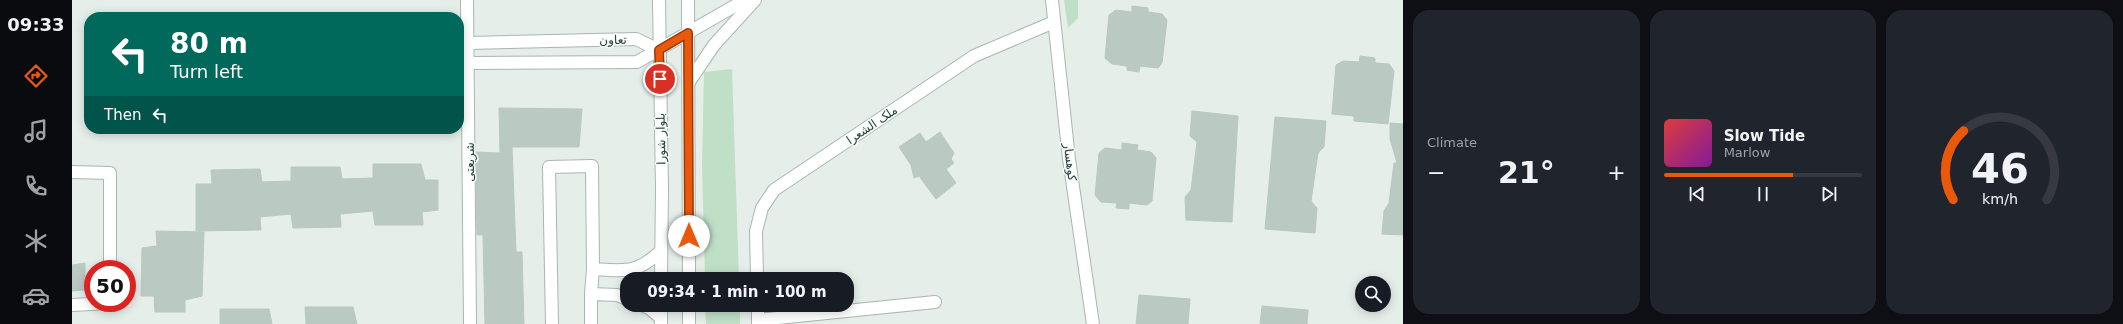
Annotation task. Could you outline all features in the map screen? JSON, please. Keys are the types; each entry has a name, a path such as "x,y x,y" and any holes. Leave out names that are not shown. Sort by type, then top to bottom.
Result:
{"street":[{"name":"شریعتی","path":"467,0 469,43 470,324"},
{"name":"بلوار شورا","path":"659,0 662,173 661,272"},
{"path":"688,0 690,82 689,272"},
{"path":"659,50 745,0"},
{"path":"690,82 714,45 755,0"},
{"name":"کوهسار","path":"1052,0 1069,160 1093,324"},
{"name":"ملک الشعرا","path":"757,272 756,230 762,208 774,190 974,56 1054,22"},
{"name":"تعاون","path":"469,43 636,40 659,50"},
{"name":"تعاون","path":"469,63 637,62 659,50"},
{"path":"552,324 549,167 592,166 593,269 591,324"},
{"path":"72,172 110,173 110,260"},
{"path":"593,269 628,271 647,264 662,251"},
{"path":"591,294 620,296"},
{"path":"758,322 935,302"},
{"path":"72,305 84,304"},
{"path":"653,312 661,321"},
{"path":"689,312 689,324"}],"green space":[{"path":"1064,0 1078,0 1078,18 1068,28"},
{"path":"732,69 739,272 705,272 702,165 704,72"},
{"path":"705,312 740,312 740,324 706,324"}],"building":[{"path":"1132,6 1148,8 1148,12 1162,14 1167,20 1162,63 1158,68 1140,66 1139,72 1127,70 1127,66 1112,64 1105,58 1109,15 1116,10 1132,12"},
{"path":"1360,56 1375,58 1375,63 1389,64 1394,71 1388,124 1354,121 1354,116 1332,114 1336,65 1343,61 1359,62"},
{"path":"499,108 582,109 579,147 512,147 516,252 522,252 524,324 485,324 483,235 477,235 476,152 500,153"},
{"path":"1192,111 1238,116 1232,222 1186,220 1185,197 1191,190 1197,142 1190,136"},
{"path":"1275,117 1326,121 1324,147 1318,153 1311,201 1317,208 1315,233 1265,229"},
{"path":"1390,123 1403,124 1403,235 1382,234 1384,211 1389,203 1394,163 1397,163 1390,139"},
{"path":"940,132 954,153 951,159 954,163 946,169 956,183 936,199 919,176 914,178 911,165 899,147 920,133 926,142"},
{"path":"1122,143 1138,145 1137,150 1151,152 1156,158 1152,201 1147,205 1129,203 1129,209 1116,208 1117,203 1101,202 1095,195 1099,153 1105,148 1122,150"},
{"path":"373,164 421,164 425,180 438,180 438,210 422,212 423,225 375,225 373,211 340,214 341,227 293,228 291,214 260,217 261,230 196,231 196,184 212,184 211,170 260,169 262,182 291,181 291,167 340,167 342,179 373,178"},
{"path":"156,231 204,232 202,296 185,300 185,312 155,312 154,296 141,296 142,248 157,246"},
{"path":"84,263 84,290 72,291 72,265"},
{"path":"1139,295 1190,299 1188,324 1136,324"},
{"path":"1262,306 1308,310 1307,324 1260,324"},
{"path":"305,307 353,307 357,324 306,324"},
{"path":"220,309 269,309 272,324 220,324"}],"route":[{"path":"660,79 659,50 688,33 690,82 689,236"}]}
